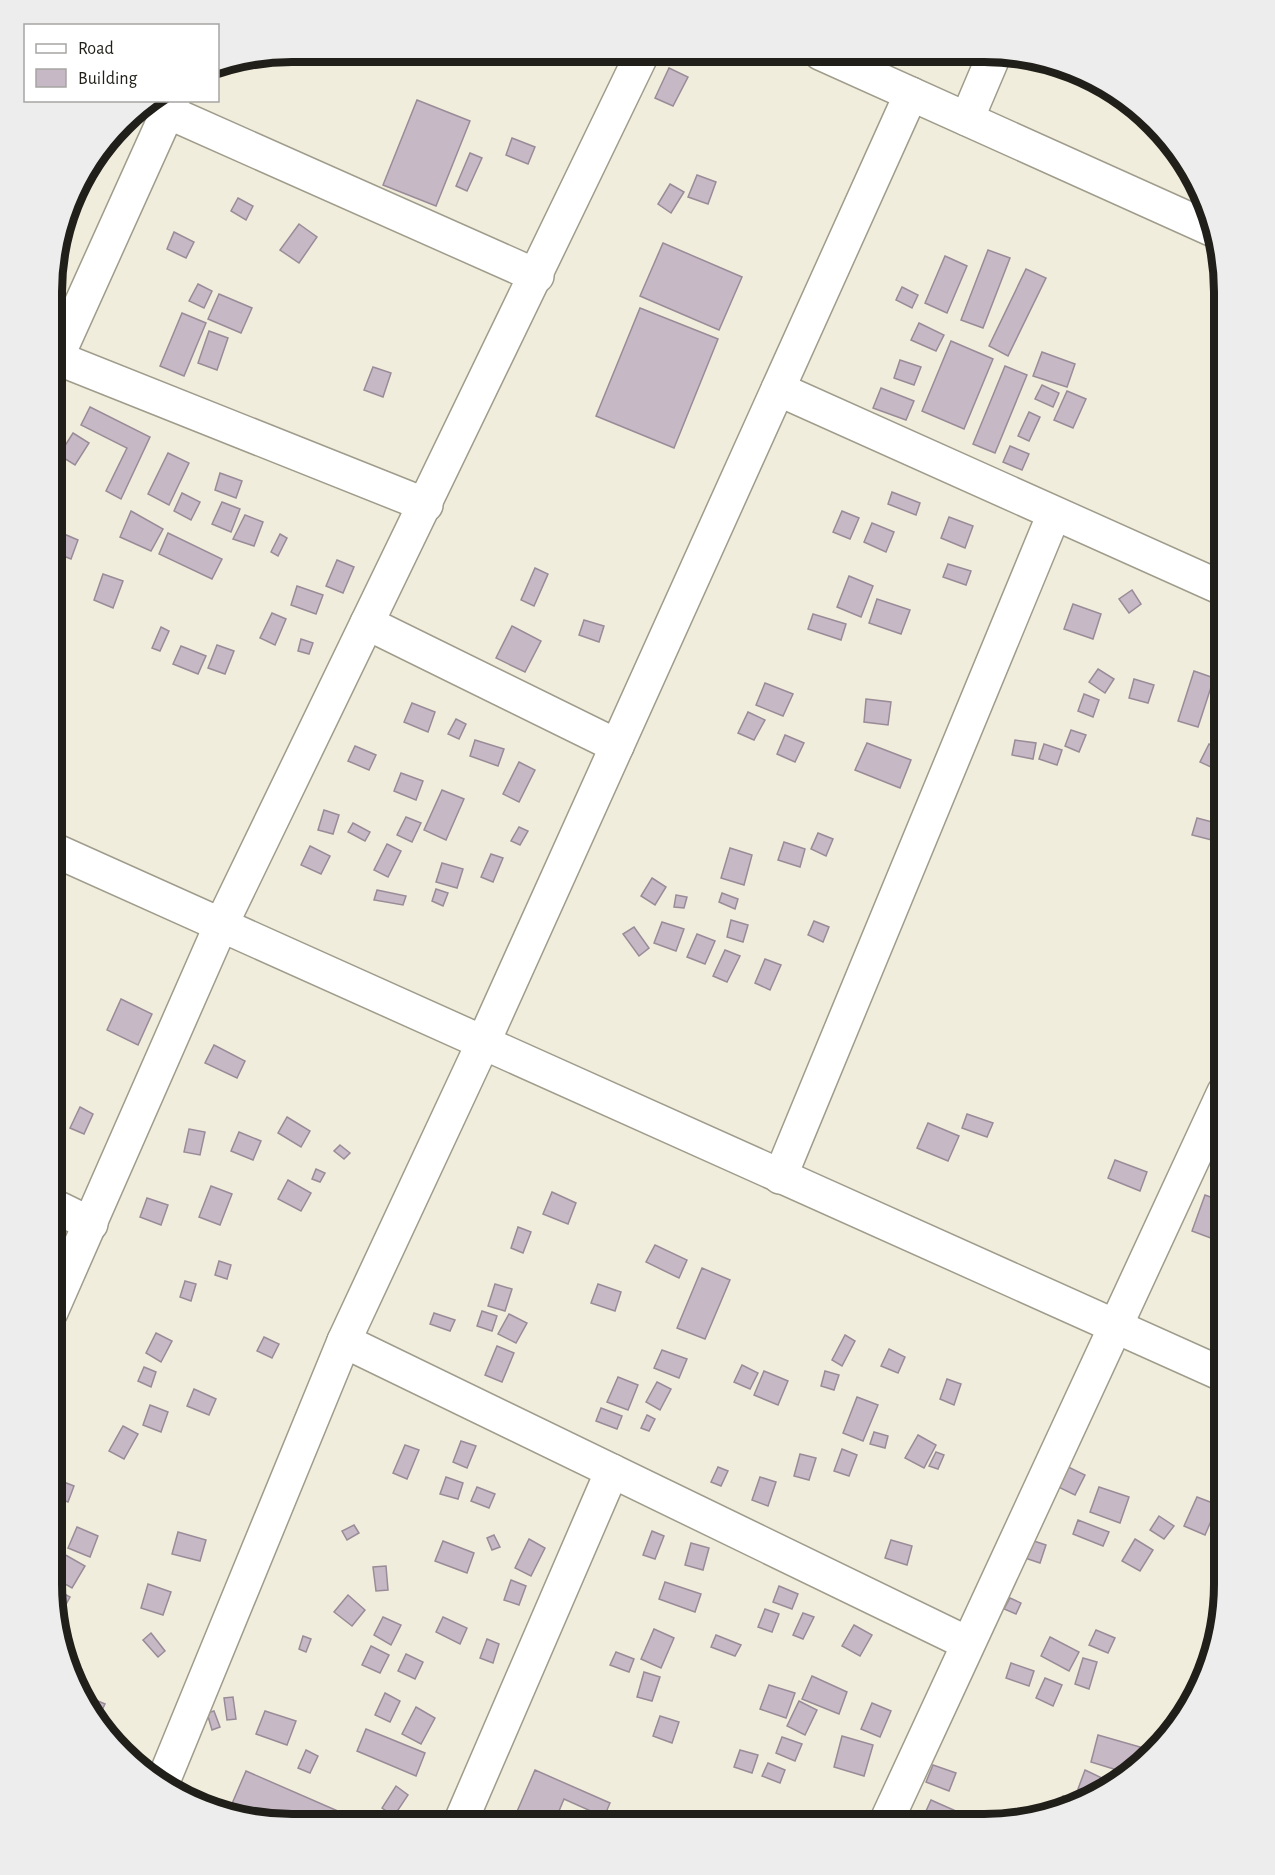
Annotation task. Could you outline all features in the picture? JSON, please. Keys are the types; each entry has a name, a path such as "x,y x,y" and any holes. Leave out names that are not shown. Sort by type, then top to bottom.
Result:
{"street":[{"path":"62,1288 221,925 537,276 638,62"},
{"path":"842,62 1204,226"},
{"path":"967,119 991,62"},
{"path":"165,1776 344,1341 483,1043 911,94"},
{"path":"62,346 170,106 537,276"},
{"path":"62,365 426,505"},
{"path":"778,389 1214,585"},
{"path":"780,1177 1054,514"},
{"path":"367,623 617,746"},
{"path":"62,853 1214,1371"},
{"path":"890,1814 1214,1113"},
{"path":"62,1210 91,1224"},
{"path":"344,1341 967,1643"},
{"path":"463,1814 612,1471"}],"building":[{"path":"669,68 688,77 673,106 655,98"},
{"path":"417,100 470,121 436,206 383,185"},
{"path":"512,138 535,147 528,164 506,155"},
{"path":"470,153 482,158 467,191 456,186"},
{"path":"697,175 716,182 708,204 688,197"},
{"path":"670,184 684,192 671,213 658,204"},
{"path":"238,198 253,206 246,220 231,211"},
{"path":"299,224 317,237 299,263 280,250"},
{"path":"174,232 194,242 186,258 167,249"},
{"path":"663,243 742,277 719,330 640,296"},
{"path":"988,250 1010,258 983,328 961,320"},
{"path":"945,256 967,266 947,313 925,303"},
{"path":"1026,269 1046,278 1008,356 989,346"},
{"path":"198,284 212,291 204,308 189,301"},
{"path":"902,287 918,295 912,308 896,300"},
{"path":"219,294 252,308 241,333 208,319"},
{"path":"640,308 718,339 674,448 596,416"},
{"path":"182,313 206,323 184,376 160,366"},
{"path":"919,323 944,335 936,351 911,340"},
{"path":"209,331 228,338 217,370 198,363"},
{"path":"951,341 993,359 964,429 922,411"},
{"path":"1042,352 1075,364 1067,387 1033,376"},
{"path":"900,360 921,367 914,385 894,378"},
{"path":"1005,366 1027,375 995,453 973,444"},
{"path":"373,367 391,373 383,397 364,390"},
{"path":"1042,385 1059,393 1053,407 1035,399"},
{"path":"881,388 914,401 906,420 873,408"},
{"path":"1067,391 1086,399 1073,428 1054,420"},
{"path":"90,407 150,437 121,499 106,491 127,448 81,425"},
{"path":"1029,412 1040,417 1029,441 1018,436"},
{"path":"73,433 89,443 75,465 62,457 62,450"},
{"path":"1010,446 1029,454 1022,470 1003,462"},
{"path":"168,453 189,463 169,505 148,494"},
{"path":"220,473 242,481 236,498 215,490"},
{"path":"892,492 920,503 916,515 888,504"},
{"path":"182,493 200,502 191,520 174,511"},
{"path":"222,502 240,509 231,532 212,524"},
{"path":"131,511 163,529 151,551 120,537"},
{"path":"842,511 859,518 850,539 833,532"},
{"path":"245,515 263,522 254,546 233,539"},
{"path":"949,517 973,526 965,548 941,538"},
{"path":"872,523 894,532 886,552 864,542"},
{"path":"62,533 78,540 71,559 62,556"},
{"path":"168,533 222,559 212,579 159,554"},
{"path":"280,534 287,538 278,556 271,552"},
{"path":"337,560 354,567 343,593 326,586"},
{"path":"948,564 971,571 966,585 943,577"},
{"path":"535,568 548,574 534,606 521,600"},
{"path":"103,574 123,581 113,608 94,600"},
{"path":"849,576 873,586 861,617 837,607"},
{"path":"297,586 323,595 316,614 291,605"},
{"path":"1132,590 1141,604 1129,613 1119,599"},
{"path":"877,599 910,610 901,634 869,623"},
{"path":"1073,604 1101,614 1093,639 1064,629"},
{"path":"272,613 286,619 275,645 260,638"},
{"path":"813,614 846,624 841,640 808,629"},
{"path":"584,620 604,626 599,642 579,635"},
{"path":"512,626 541,641 525,672 496,658"},
{"path":"161,627 169,631 160,651 152,648"},
{"path":"301,639 313,643 309,654 298,651"},
{"path":"217,645 234,651 225,674 208,668"},
{"path":"181,646 206,656 198,674 173,664"},
{"path":"1098,669 1114,679 1105,693 1089,682"},
{"path":"1194,671 1214,678 1198,727 1178,721"},
{"path":"1134,679 1154,685 1148,703 1129,698"},
{"path":"765,683 793,694 783,716 756,705"},
{"path":"1084,694 1099,700 1093,717 1078,711"},
{"path":"866,699 891,702 888,725 864,722"},
{"path":"412,703 435,712 428,732 404,722"},
{"path":"748,712 765,720 754,740 738,733"},
{"path":"456,719 466,724 459,739 448,734"},
{"path":"1071,730 1086,735 1079,752 1065,746"},
{"path":"785,735 804,743 795,762 777,754"},
{"path":"475,740 504,749 498,766 470,756"},
{"path":"1015,740 1036,743 1033,759 1012,755"},
{"path":"867,743 911,760 900,788 855,770"},
{"path":"1044,744 1062,750 1057,765 1039,759"},
{"path":"1209,744 1214,746 1213,768 1200,762"},
{"path":"355,746 376,755 369,770 348,761"},
{"path":"519,762 535,770 519,802 503,794"},
{"path":"401,773 423,781 416,800 394,791"},
{"path":"442,790 464,799 446,840 424,830"},
{"path":"324,810 339,815 333,834 318,830"},
{"path":"406,817 421,823 412,842 397,835"},
{"path":"1197,818 1214,822 1214,840 1192,835"},
{"path":"353,823 370,832 365,841 348,832"},
{"path":"519,827 528,831 520,845 511,841"},
{"path":"818,833 833,839 826,856 811,849"},
{"path":"784,842 805,849 800,867 778,860"},
{"path":"387,844 401,851 388,877 374,870"},
{"path":"310,846 330,856 321,874 301,865"},
{"path":"730,848 752,855 744,885 721,878"},
{"path":"491,854 503,858 493,882 481,877"},
{"path":"442,863 463,869 457,888 436,882"},
{"path":"652,878 666,887 655,905 641,896"},
{"path":"436,889 448,893 443,906 432,901"},
{"path":"377,890 406,896 403,905 374,900"},
{"path":"722,893 738,899 735,909 719,902"},
{"path":"676,895 687,897 684,908 674,907"},
{"path":"731,920 748,925 743,942 727,937"},
{"path":"814,921 829,927 823,942 808,935"},
{"path":"662,922 684,929 676,951 654,943"},
{"path":"634,927 649,948 639,956 623,934"},
{"path":"697,934 715,941 705,964 687,957"},
{"path":"725,950 740,956 727,982 713,976"},
{"path":"765,959 781,965 770,990 755,983"},
{"path":"121,999 152,1014 138,1045 107,1030"},
{"path":"214,1045 245,1061 237,1078 205,1063"},
{"path":"80,1107 93,1114 84,1134 70,1128"},
{"path":"967,1114 993,1123 987,1137 962,1128"},
{"path":"287,1117 310,1131 301,1147 278,1133"},
{"path":"928,1123 959,1136 948,1161 917,1148"},
{"path":"189,1129 205,1132 200,1155 184,1152"},
{"path":"239,1132 261,1141 253,1160 231,1151"},
{"path":"340,1145 350,1153 344,1159 334,1151"},
{"path":"1115,1160 1147,1172 1140,1191 1108,1178"},
{"path":"316,1169 325,1173 320,1182 312,1179"},
{"path":"288,1180 311,1193 301,1211 278,1199"},
{"path":"211,1186 232,1194 220,1225 199,1217"},
{"path":"552,1192 576,1203 568,1224 543,1214"},
{"path":"1205,1195 1214,1198 1214,1239 1192,1231"},
{"path":"147,1198 168,1205 161,1225 140,1217"},
{"path":"518,1227 531,1232 523,1253 511,1248"},
{"path":"655,1245 687,1260 679,1278 646,1262"},
{"path":"219,1261 231,1265 227,1279 215,1275"},
{"path":"702,1268 730,1280 705,1339 677,1328"},
{"path":"185,1281 196,1284 191,1301 180,1297"},
{"path":"495,1284 512,1289 505,1311 488,1306"},
{"path":"598,1284 621,1292 615,1311 591,1303"},
{"path":"482,1311 497,1316 492,1331 477,1326"},
{"path":"434,1313 455,1320 450,1331 430,1324"},
{"path":"509,1314 527,1323 516,1343 498,1334"},
{"path":"156,1333 172,1341 161,1362 146,1353"},
{"path":"845,1335 855,1341 842,1366 832,1360"},
{"path":"264,1337 279,1344 272,1358 257,1351"},
{"path":"497,1346 514,1353 502,1382 485,1375"},
{"path":"889,1349 905,1357 898,1373 881,1366"},
{"path":"662,1350 687,1359 679,1378 654,1368"},
{"path":"742,1365 758,1373 750,1389 734,1382"},
{"path":"144,1367 156,1372 151,1387 138,1381"},
{"path":"764,1371 788,1381 778,1405 754,1395"},
{"path":"825,1371 839,1375 834,1390 821,1386"},
{"path":"618,1377 638,1385 628,1410 607,1402"},
{"path":"947,1379 961,1384 954,1405 940,1399"},
{"path":"657,1382 671,1389 660,1410 646,1402"},
{"path":"194,1389 216,1399 209,1415 187,1406"},
{"path":"857,1397 878,1405 863,1441 843,1433"},
{"path":"150,1405 168,1412 161,1432 143,1425"},
{"path":"601,1408 622,1416 617,1429 596,1421"},
{"path":"647,1415 655,1419 649,1431 641,1428"},
{"path":"123,1426 138,1434 124,1459 109,1451"},
{"path":"874,1432 888,1436 885,1448 870,1444"},
{"path":"918,1435 936,1445 924,1468 905,1458"},
{"path":"461,1441 476,1446 467,1468 453,1462"},
{"path":"405,1445 419,1450 407,1479 393,1473"},
{"path":"842,1449 857,1455 849,1476 834,1471"},
{"path":"936,1452 944,1455 938,1469 929,1466"},
{"path":"800,1454 816,1458 809,1480 794,1476"},
{"path":"1060,1463 1085,1475 1075,1495 1050,1483"},
{"path":"718,1467 728,1471 721,1486 711,1482"},
{"path":"446,1477 463,1483 458,1499 440,1494"},
{"path":"760,1477 776,1482 768,1506 752,1500"},
{"path":"62,1481 74,1486 68,1502 62,1500"},
{"path":"477,1487 495,1494 489,1508 471,1501"},
{"path":"1099,1487 1129,1497 1120,1523 1090,1512"},
{"path":"1197,1497 1214,1503 1214,1514 1205,1535 1184,1526"},
{"path":"1159,1516 1174,1526 1164,1539 1150,1530"},
{"path":"1078,1520 1109,1532 1103,1546 1073,1534"},
{"path":"354,1525 359,1533 347,1540 342,1531"},
{"path":"77,1527 98,1536 90,1557 68,1548"},
{"path":"652,1531 664,1536 655,1559 643,1555"},
{"path":"178,1532 206,1540 200,1561 172,1554"},
{"path":"494,1535 500,1547 492,1550 487,1538"},
{"path":"529,1539 545,1548 531,1576 515,1568"},
{"path":"1135,1539 1153,1550 1140,1571 1122,1561"},
{"path":"891,1540 912,1546 907,1565 885,1558"},
{"path":"1031,1540 1046,1545 1040,1563 1025,1558"},
{"path":"443,1541 474,1553 467,1573 435,1561"},
{"path":"691,1543 709,1548 703,1570 685,1565"},
{"path":"62,1553 85,1566 72,1588 62,1582"},
{"path":"386,1566 388,1590 376,1591 373,1567"},
{"path":"511,1580 526,1586 519,1605 504,1600"},
{"path":"665,1582 701,1594 695,1612 659,1599"},
{"path":"148,1584 171,1592 163,1615 141,1608"},
{"path":"779,1586 798,1594 792,1609 773,1602"},
{"path":"62,1593 70,1597 63,1610"},
{"path":"348,1595 365,1610 352,1626 334,1612"},
{"path":"1010,1598 1021,1603 1016,1614 1004,1609"},
{"path":"765,1609 779,1614 772,1632 758,1627"},
{"path":"803,1613 814,1617 803,1639 793,1635"},
{"path":"383,1617 401,1625 391,1645 374,1635"},
{"path":"443,1617 467,1628 460,1644 436,1632"},
{"path":"854,1625 872,1635 860,1656 842,1646"},
{"path":"654,1629 674,1638 661,1668 641,1659"},
{"path":"1096,1630 1115,1638 1108,1653 1089,1645"},
{"path":"151,1633 165,1651 158,1657 143,1640"},
{"path":"716,1635 741,1645 735,1656 711,1647"},
{"path":"303,1636 311,1639 306,1652 299,1649"},
{"path":"1050,1637 1079,1652 1069,1671 1041,1656"},
{"path":"487,1639 499,1644 493,1663 480,1658"},
{"path":"371,1646 389,1655 380,1673 362,1665"},
{"path":"616,1652 634,1659 629,1672 610,1665"},
{"path":"406,1654 423,1662 415,1679 398,1671"},
{"path":"1083,1658 1097,1662 1089,1689 1075,1684"},
{"path":"1011,1663 1034,1671 1029,1686 1006,1678"},
{"path":"644,1672 660,1677 652,1701 637,1697"},
{"path":"812,1676 847,1692 839,1714 802,1699"},
{"path":"1045,1678 1062,1685 1053,1706 1036,1698"},
{"path":"769,1685 795,1693 786,1718 760,1709"},
{"path":"385,1693 400,1701 390,1722 375,1715"},
{"path":"233,1697 236,1719 227,1720 224,1698"},
{"path":"93,1699 105,1704 101,1712 100,1711"},
{"path":"799,1701 817,1710 805,1735 787,1726"},
{"path":"872,1703 891,1711 880,1737 861,1729"},
{"path":"416,1707 435,1718 421,1744 402,1734"},
{"path":"214,1711 220,1727 212,1730 207,1713"},
{"path":"265,1711 296,1721 287,1745 256,1734"},
{"path":"660,1716 679,1722 672,1743 653,1736"},
{"path":"366,1729 425,1753 416,1776 357,1751"},
{"path":"1098,1735 1140,1747 1138,1754 1117,1770 1091,1762"},
{"path":"842,1736 873,1745 864,1776 834,1767"},
{"path":"782,1737 802,1744 795,1761 776,1753"},
{"path":"306,1750 318,1756 310,1773 298,1768"},
{"path":"740,1750 758,1755 752,1773 734,1767"},
{"path":"768,1763 785,1770 780,1783 762,1776"},
{"path":"933,1765 956,1773 949,1791 926,1782"},
{"path":"535,1770 610,1803 605,1814 597,1814 564,1799 558,1814 516,1814"},
{"path":"1085,1770 1102,1778 1100,1782 1085,1790 1078,1789"},
{"path":"246,1771 345,1814 262,1812 231,1806"},
{"path":"396,1786 408,1795 395,1814 382,1808"},
{"path":"931,1800 962,1814 925,1814"}]}
